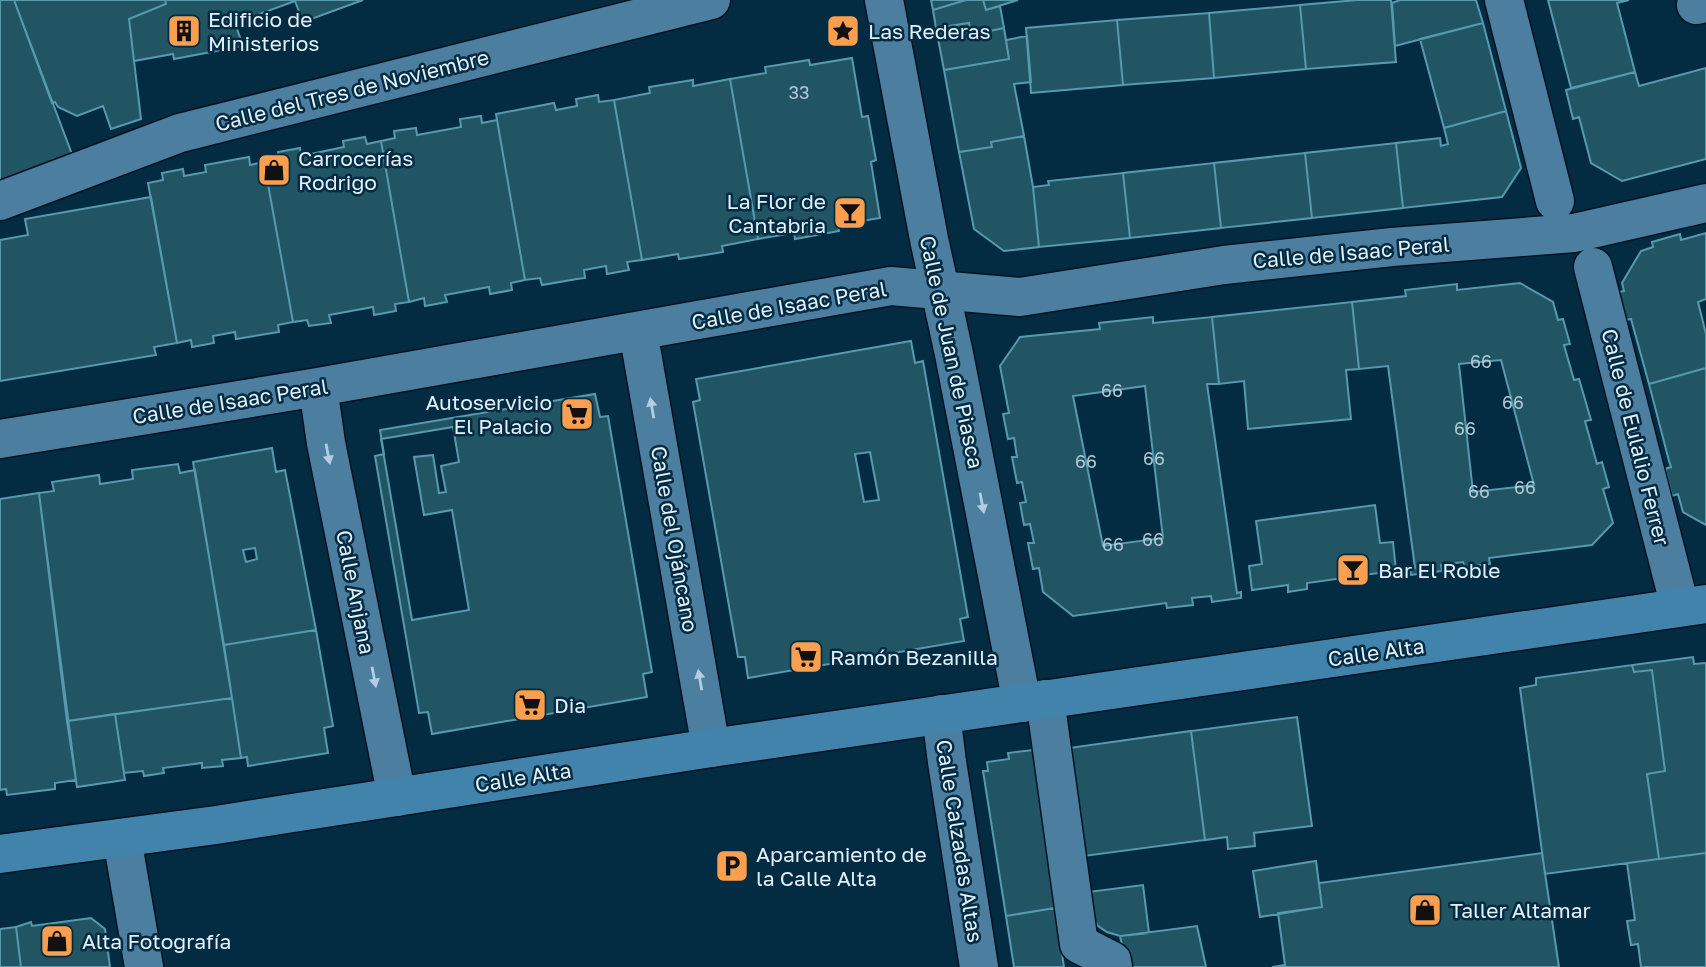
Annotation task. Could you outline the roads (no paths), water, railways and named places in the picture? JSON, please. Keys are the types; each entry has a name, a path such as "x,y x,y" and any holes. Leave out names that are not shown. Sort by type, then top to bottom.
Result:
{"street":[{"name":"Calle del Tres de Noviembre","path":"0,201 180,133 711,0"},
{"name":"Calle de Juan de Piasca","path":"884,0 929,239 1034,701"},
{"path":"1504,0 1555,201"},
{"name":"Calle de Isaac Peral","path":"0,439 318,387 891,286 1020,297 1224,265 1392,247 1574,233 1706,203"},
{"name":"Calle de Eulalio Ferrer","path":"1593,267 1693,606"},
{"name":"Calle del Ojáncano","path":"638,331 711,748"},
{"name":"Calle Anjana","path":"318,387 326,443 397,797"},
{"name":"Calle Alta","path":"0,853 122,838 941,714 1693,606"},
{"path":"1034,701 1079,944 1112,961 1113,967"},
{"name":"Calle Calzadas Altas","path":"941,714 979,967"},
{"path":"122,838 144,967"}],"place":[{"name":"Edificio de Ministerios","path":"184,31"},
{"name":"Las Rederas","path":"843,31"},
{"name":"Carrocerías Rodrigo","path":"274,170"},
{"name":"La Flor de Cantabria","path":"850,213"},
{"name":"Autoservicio El Palacio","path":"577,414"},
{"name":"Bar El Roble","path":"1353,570"},
{"name":"Ramón Bezanilla","path":"806,657"},
{"name":"Dia","path":"530,705"},
{"name":"Aparcamiento de la Calle Alta","path":"732,866"},
{"name":"Taller Altamar","path":"1425,910"},
{"name":"Alta Fotografía","path":"57,941"}]}
